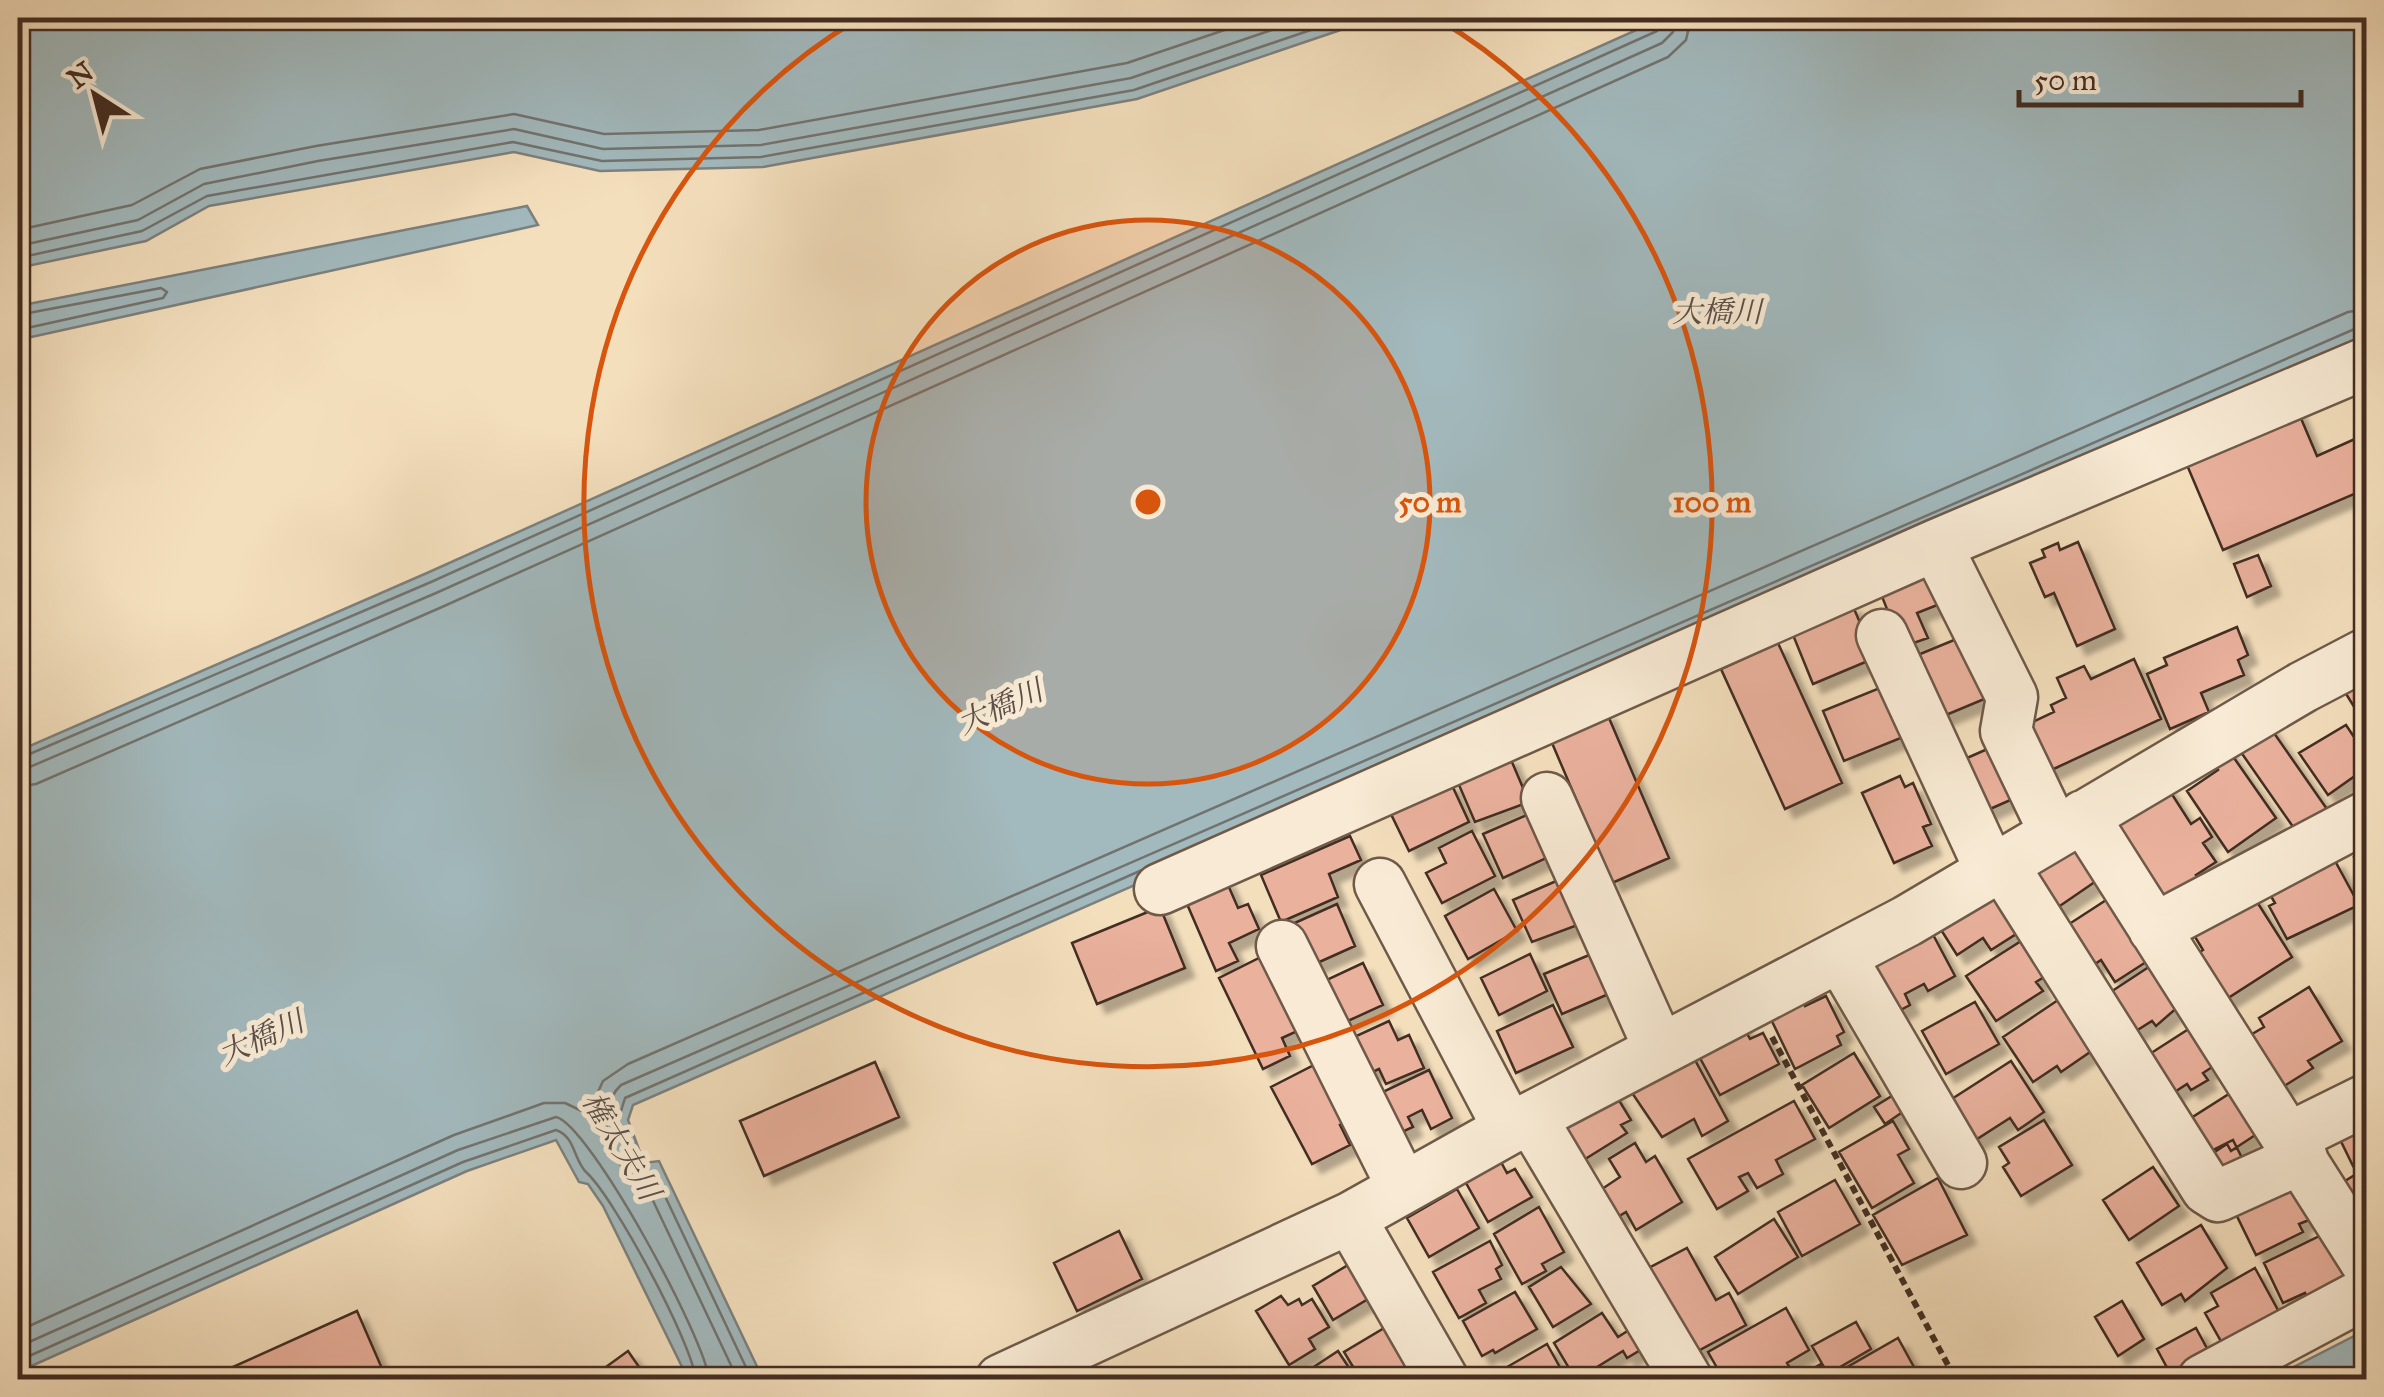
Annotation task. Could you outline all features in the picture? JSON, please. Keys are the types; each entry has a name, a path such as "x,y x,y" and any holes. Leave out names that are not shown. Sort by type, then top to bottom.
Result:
{"street":[{"path":"1160,888 1936,546 2366,362"},
{"path":"1936,546 2012,696 2006,731 2069,825 2154,930 2366,1262"},
{"path":"1882,636 1996,868 2207,1189 2218,1196 2366,1100"},
{"path":"1001,1380 1350,1218 1840,956 2302,687 2366,654"},
{"path":"1547,798 1660,1050"},
{"path":"2154,930 2366,817"},
{"path":"1380,884 1520,1124 1687,1380"},
{"path":"1282,946 1403,1188"},
{"path":"1840,956 1961,1163"},
{"path":"1350,1218 1444,1380"},
{"path":"2202,1380 2366,1293"}],"path":[{"path":"1753,1002 1956,1380"}],"water":[{"path":"18,18 1376,18 1137,99 763,167 600,171 514,152 209,206 146,241 18,268"},
{"name":"大橋川","path":"1663,18 2366,18 2366,345 633,1105 628,1120 644,1163 659,1161 763,1379 688,1379 603,1206 588,1184 579,1182 556,1140 467,1171 18,1372 18,751 427,573"},
{"path":"527,206 538,225 18,340 18,306"},
{"path":"2366,1330 2366,1379 2270,1379"}],"building":[{"path":"2297,409 2317,456 2366,434 2366,489 2223,550 2184,458"},
{"path":"2078,542 2115,629 2077,646 2054,593 2045,597 2030,563 2045,557 2042,550 2058,543 2060,550"},
{"path":"2258,555 2271,586 2247,597 2234,564"},
{"path":"1938,572 1950,600 1917,613 1928,638 1902,647 1881,594"},
{"path":"1852,604 1875,658 1813,684 1791,630"},
{"path":"2237,627 2248,655 2238,660 2244,675 2201,693 2209,712 2170,729 2147,674 2167,665 2164,658"},
{"path":"1976,631 2001,692 1934,720 1908,659"},
{"path":"1778,643 1842,783 1785,809 1721,669"},
{"path":"2134,659 2161,719 2045,773 2024,726 2054,712 2051,705 2066,698 2057,678 2084,666 2091,679"},
{"path":"2366,675 2366,726 2343,689"},
{"path":"1892,683 1913,733 1844,761 1823,711"},
{"path":"1606,711 1669,858 1612,883 1549,736"},
{"path":"2267,723 2329,812 2298,834 2236,745"},
{"path":"2346,725 2366,755 2366,768 2328,795 2299,753"},
{"path":"2001,743 2024,794 1981,813 1958,762"},
{"path":"2225,745 2276,818 2228,852 2187,791 2218,770 2208,756"},
{"path":"1509,755 1529,802 1475,822 1456,778"},
{"path":"1900,776 1905,787 1913,783 1931,824 1923,827 1932,846 1894,863 1862,793"},
{"path":"1450,781 1469,822 1409,851 1389,810"},
{"path":"2166,785 2191,824 2200,818 2212,837 2203,843 2216,862 2196,875 2202,882 2155,903 2104,825"},
{"path":"1534,812 1553,855 1503,878 1483,834"},
{"path":"1472,831 1495,876 1442,903 1426,873 1446,863 1439,848"},
{"path":"2077,833 2105,875 2051,912 2023,869"},
{"path":"1350,836 1361,860 1329,874 1338,897 1281,922 1261,875"},
{"path":"2366,851 2366,889 2354,857"},
{"path":"2334,859 2359,905 2287,939 2269,906 2275,903 2265,886"},
{"path":"1225,878 1238,908 1248,904 1259,929 1229,943 1238,961 1216,971 1184,897"},
{"path":"1563,878 1583,923 1532,942 1513,900"},
{"path":"1997,886 2024,929 1991,950 1983,938 1957,955 1938,925"},
{"path":"1494,889 1517,931 1468,959 1445,916"},
{"path":"2117,893 2157,955 2115,982 2101,960 2089,968 2063,928"},
{"path":"2252,894 2292,957 2225,1000 2191,958 2203,950 2192,932"},
{"path":"1337,904 1355,946 1306,968 1288,926"},
{"path":"1160,907 1185,968 1097,1004 1072,943"},
{"path":"1930,929 1955,976 1928,991 1924,984 1905,994 1910,1005 1891,1015 1864,964"},
{"path":"2029,936 2052,972 2036,982 2043,991 1996,1021 1966,976"},
{"path":"1601,950 1618,990 1562,1014 1544,974"},
{"path":"1267,954 1302,1029 1282,1038 1290,1056 1263,1069 1219,978"},
{"path":"1530,954 1547,991 1499,1015 1481,978"},
{"path":"2161,959 2187,999 2156,1026 2152,1021 2128,1036 2103,997"},
{"path":"1363,963 1383,1005 1339,1025 1320,983"},
{"path":"2309,987 2342,1041 2308,1061 2313,1068 2273,1093 2247,1037 2264,1027 2259,1018"},
{"path":"2067,994 2093,1050 2061,1072 2057,1066 2033,1082 2003,1037"},
{"path":"1826,996 1844,1032 1837,1036 1841,1045 1795,1069 1768,1013 1800,997 1805,1006"},
{"path":"1975,1002 1999,1044 1946,1074 1922,1031"},
{"path":"1553,1005 1573,1047 1516,1073 1497,1031"},
{"path":"1389,1021 1398,1040 1409,1035 1424,1068 1386,1084 1379,1069 1357,1079 1341,1043"},
{"path":"1740,1021 1750,1039 1763,1033 1779,1064 1720,1095 1693,1045"},
{"path":"2198,1023 2223,1060 2203,1073 2208,1080 2191,1090 2187,1084 2170,1095 2145,1057"},
{"path":"1689,1049 1728,1121 1702,1136 1694,1119 1662,1137 1626,1084"},
{"path":"1854,1053 1880,1096 1829,1128 1802,1085"},
{"path":"2011,1061 2044,1112 2018,1130 2010,1118 1974,1141 1944,1104"},
{"path":"875,1062 899,1117 764,1176 740,1121"},
{"path":"1316,1064 1345,1123 1340,1125 1350,1145 1312,1164 1271,1087"},
{"path":"1429,1070 1452,1118 1431,1129 1422,1110 1408,1117 1413,1127 1389,1138 1370,1098"},
{"path":"2243,1085 2269,1126 2231,1151 2227,1144 2210,1155 2188,1120"},
{"path":"1900,1091 1910,1107 1885,1124 1874,1107"},
{"path":"1614,1092 1631,1120 1621,1125 1627,1133 1582,1161 1557,1120"},
{"path":"1794,1101 1815,1139 1776,1160 1783,1174 1757,1188 1748,1173 1739,1177 1748,1191 1717,1209 1688,1159"},
{"path":"2366,1108 2366,1159 2353,1166 2333,1125"},
{"path":"2044,1120 2072,1165 2021,1196 2003,1167 2009,1163 1999,1147"},
{"path":"1893,1121 1909,1149 1898,1155 1914,1183 1872,1208 1839,1152"},
{"path":"2233,1140 2245,1164 2216,1178 2205,1154"},
{"path":"1635,1143 1646,1162 1655,1156 1682,1202 1636,1230 1626,1212 1616,1218 1599,1191 1620,1177 1609,1159"},
{"path":"1501,1162 1507,1173 1515,1169 1532,1197 1488,1222 1466,1183"},
{"path":"2153,1167 2179,1206 2129,1240 2103,1200"},
{"path":"2366,1168 2366,1233 2337,1186"},
{"path":"2288,1176 2309,1220 2299,1224 2303,1232 2256,1255 2231,1204"},
{"path":"1938,1178 1967,1235 1902,1265 1873,1215"},
{"path":"1835,1180 1860,1224 1802,1256 1778,1212"},
{"path":"1457,1189 1479,1228 1429,1257 1407,1218"},
{"path":"1539,1207 1564,1252 1542,1264 1546,1271 1522,1284 1494,1234"},
{"path":"1774,1219 1798,1257 1738,1294 1715,1257"},
{"path":"2201,1225 2227,1268 2185,1301 2181,1294 2162,1305 2137,1263"},
{"path":"2336,1228 2361,1279 2310,1303 2305,1293 2283,1303 2264,1263"},
{"path":"1119,1231 1142,1279 1077,1311 1054,1263"},
{"path":"1490,1241 1502,1265 1496,1269 1501,1279 1479,1290 1486,1303 1459,1318 1433,1272"},
{"path":"1687,1248 1716,1300 1729,1293 1746,1325 1685,1358 1639,1273"},
{"path":"1348,1265 1368,1299 1333,1320 1313,1286"},
{"path":"1561,1267 1591,1304 1553,1327 1529,1287"},
{"path":"2255,1268 2279,1312 2222,1343 2205,1313 2218,1306 2211,1293"},
{"path":"1515,1292 1537,1329 1495,1353 1493,1350 1482,1356 1463,1321"},
{"path":"1281,1296 1288,1305 1299,1299 1302,1305 1312,1299 1329,1327 1309,1339 1315,1349 1289,1365 1256,1311"},
{"path":"2122,1301 2144,1339 2118,1356 2095,1317"},
{"path":"1786,1308 1809,1350 1787,1363 1796,1378 1821,1364 1828,1378 1898,1338 1921,1380 1768,1380 1765,1374 1755,1380 1724,1380 1708,1352"},
{"path":"357,1311 387,1380 204,1380"},
{"path":"1602,1313 1618,1337 1640,1323 1652,1343 1627,1358 1623,1351 1576,1380 1554,1343"},
{"path":"1856,1322 1871,1349 1828,1374 1812,1346"},
{"path":"1391,1324 1418,1368 1399,1380 1361,1380 1344,1352"},
{"path":"2196,1328 2210,1354 2171,1375 2157,1349"},
{"path":"1547,1344 1567,1380 1498,1380 1495,1374"},
{"path":"628,1351 648,1380 588,1380"},
{"path":"1338,1351 1357,1380 1298,1380 1297,1378"},
{"path":"1632,1368 1639,1380 1613,1380"}],"water label":[{"name":"権太夫川","path":"621,1146"}]}
